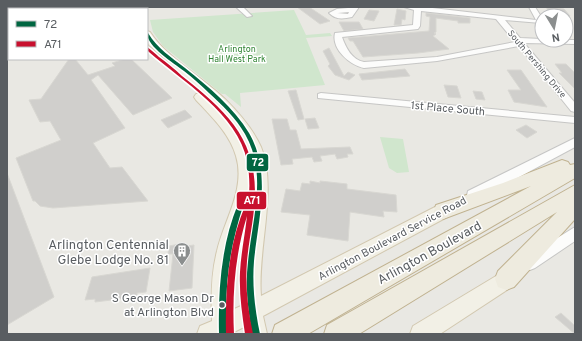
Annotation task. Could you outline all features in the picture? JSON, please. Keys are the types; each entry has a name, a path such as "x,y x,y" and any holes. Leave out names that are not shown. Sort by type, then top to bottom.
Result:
{"highway":[{"path":"443,211 515,186 575,160"},
{"name":"Arlington Boulevard","path":"284,334 575,170"},
{"name":"Arlington Boulevard","path":"336,334 575,192"},
{"path":"506,278 575,206"}],"main road":[{"path":"148,36 158,48 207,90 229,112 246,130 254,148 259,168 259,180 251,263 254,324"},
{"path":"148,48 196,93 230,130 240,146 246,167 245,190 233,222 224,261 218,331"},
{"name":"Arlington Boulevard Service Road","path":"218,331 254,324 443,211"},
{"path":"421,334 506,278"}],"street":[{"path":"239,7 249,16"},
{"name":"South Pershing Drive","path":"407,7 534,22 540,20 532,7"},
{"path":"418,8 415,27 340,34 338,36 351,60 356,64 437,58 518,42 575,42"},
{"name":"South Pershing Drive","path":"499,18 575,109"},
{"name":"1st Place South","path":"321,96 575,120"},
{"name":"Arlington Boulevard Service Road","path":"443,211 575,142"},
{"path":"506,278 575,233"}],"green space":[{"name":"Arlington Hall West Park","path":"294,10 306,35 330,33 332,36 306,38 325,85 240,93 241,107 225,94 222,94 163,46 153,32 150,20"},
{"path":"380,137 403,139 409,172 397,173 389,168"}],"building":[{"path":"297,7 309,7 330,21 320,24"},
{"path":"397,9 406,11 405,20 402,19 401,25 394,25"},
{"path":"369,10 379,11 374,21 364,19"},
{"path":"426,13 470,18 470,23 458,23 458,21 436,18 436,32 434,33 436,34 433,36 449,49 418,53 363,57 353,41 350,41 348,38 429,31 430,17 426,16"},
{"path":"339,22 359,22 363,29 344,31"},
{"path":"329,48 344,76 348,72 355,75 349,80 335,75 328,66 330,64 323,51"},
{"path":"68,60 76,60 88,75 115,66 112,63 122,60 132,60 172,98 133,115 98,75 91,80 125,128 93,143 110,168 122,167 148,201 53,208 40,206 33,201 16,158 61,140 50,121 40,122 29,100 41,99"},
{"path":"555,64 566,64 575,73 575,89 559,73 562,73"},
{"path":"405,69 410,76 362,80 359,74"},
{"path":"507,70 521,70 547,107 514,102 508,90 521,90"},
{"path":"444,85 457,86 461,98 448,97"},
{"path":"296,90 304,119 298,120 288,91"},
{"path":"473,91 482,92 485,100 476,99"},
{"path":"185,110 192,117 168,128 161,120"},
{"path":"315,118 319,128 308,129 305,119"},
{"path":"272,119 287,119 290,130 296,130 301,149 350,147 353,154 347,154 348,157 337,159 335,154 320,156 322,161 314,162 312,157 292,159 293,164 281,165"},
{"path":"526,125 537,132 527,138 516,130"},
{"path":"7,173 54,297 7,325"},
{"path":"310,181 347,184 347,189 396,195 397,212 383,211 384,217 350,212 348,241 307,235 310,215 281,212 286,189 300,191 302,183 310,184"},
{"name":"Arlington Centennial Glebe Lodge No. 81","path":"180,244 179,247 194,245 192,288 169,291 173,254 168,254 169,246"},
{"path":"150,268 146,292 137,293 137,296 119,299 95,302 95,299 85,300 92,277"},
{"path":"561,313 575,326 575,334 555,317"}],"transit line":[{"name":"72","path":"148,36 154,45 184,69 226,107 241,125 254,149 260,180 260,196 250,271 251,298 256,334"},
{"name":"A71","path":"148,49 197,89 227,119 234,127 243,143 249,159 252,176 252,193 243,280 249,334"},
{"name":"72","path":"223,334 222,301 227,253 240,206"},
{"name":"A71","path":"230,334 229,302 234,255 247,208"}],"place":[{"name":"Arlington Centennial Glebe Lodge No. 81","path":"182,266"},
{"name":"S George Mason Dr at Arlington Blvd","path":"222,305"}]}
